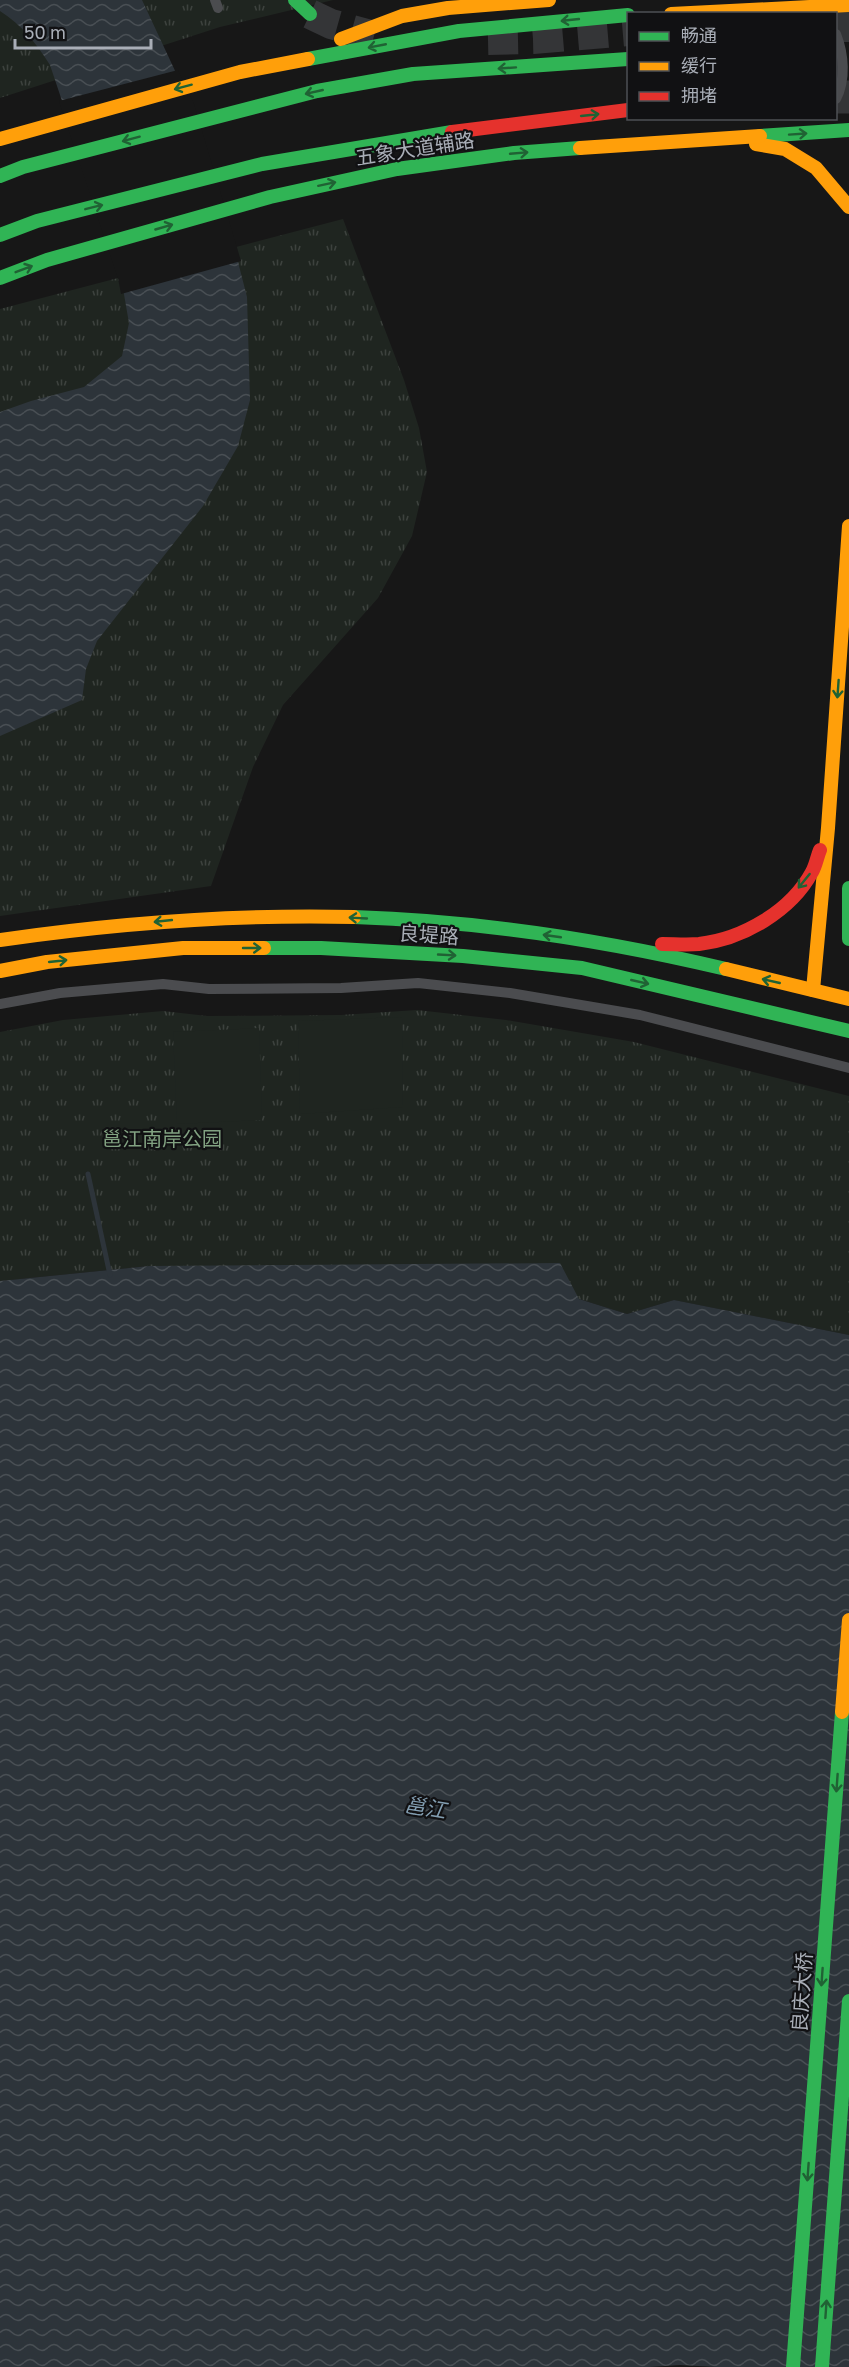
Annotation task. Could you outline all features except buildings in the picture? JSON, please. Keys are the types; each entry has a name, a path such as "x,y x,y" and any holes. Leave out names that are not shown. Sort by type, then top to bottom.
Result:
{"main road":[{"path":"295,0 310,14"},
{"path":"267,67 402,16 448,8 549,0"},
{"path":"702,12 736,0"},
{"path":"702,12 849,5"},
{"path":"0,139 240,72 459,31 627,15"},
{"path":"0,176 23,167 317,91 413,74 627,59"},
{"path":"0,235 37,221 262,164 482,127 627,110"},
{"name":"五象大道辅路","path":"0,278 47,260 270,197 397,169 514,153 849,130"},
{"path":"726,139 785,149 816,168 849,207"},
{"path":"813,990 828,828 849,526"},
{"path":"610,944 699,944 722,940 744,931 768,918 792,897 812,871 828,828"},
{"path":"849,888 849,939"},
{"name":"良堤路","path":"0,940 44,932 185,918 326,917 469,924 610,944 849,999"},
{"name":"良堤路","path":"0,971 48,962 183,948 321,948 463,956 582,968 849,1031"},
{"name":"良庆大桥","path":"793,2367 849,1620"},
{"path":"822,2367 849,2001"}],"lane":[{"path":"768,9 795,12"},
{"path":"837,37 843,66 841,90 837,97"},
{"path":"726,139 777,124"},
{"path":"0,1004 60,993 163,984 209,989 341,988 417,983 510,993 640,1015 849,1068"}],"green space":[{"path":"0,0 333,0 220,27 0,98"},
{"path":"343,219 404,380 419,428 427,472 412,536 378,598 283,705 253,767 211,886 0,916 0,309"},
{"name":"邕江南岸公园","path":"417,1010 506,1020 634,1042 849,1096 849,1335 674,1300 627,1314 579,1299 149,1266 0,1281 0,1032 63,1020 163,1011 207,1016 341,1015"},
{"path":"402,1017 403,1107 300,1114 298,1021"},
{"path":"259,1028 262,1120 177,1124 173,1032"}],"water":[{"path":"0,0 142,0 191,105 228,223 247,297 250,400 238,446 203,506 97,641 86,669 82,700 0,736 0,412 84,387 122,356 129,323 121,277 50,65 28,35 0,11"},
{"name":"邕江","path":"560,1263 579,1299 627,1314 674,1300 849,1335 849,2367 680,2365 649,2367 0,2367 0,1281 149,1266"}],"pier":[{"path":"178,70 194,104 241,261 121,294 118,278 59,101"}],"waterway":[{"path":"88,1174 110,1275"}],"tunnel":[{"path":"310,14 331,24 374,36"},
{"path":"837,27 849,27"},
{"path":"488,40 533,39 627,31"},
{"path":"837,97 849,97"}],"traffic: fast":[{"path":"295,0 310,14"},
{"path":"308,59 459,31 627,15"},
{"path":"0,176 23,167 317,91 413,74 627,59"},
{"path":"760,136 849,130"},
{"path":"0,235 37,221 262,164 452,132"},
{"path":"0,278 47,260 270,197 397,169 514,153 580,148"},
{"path":"849,888 849,939"},
{"path":"354,917 448,923 542,934 634,949 726,969"},
{"path":"264,948 321,948 463,956 582,968 849,1031"},
{"path":"793,2367 842,1712"},
{"path":"822,2367 849,2001"}],"traffic: slow":[{"path":"341,39 402,16 448,8 549,0"},
{"path":"711,12 849,5"},
{"path":"0,139 240,72 308,59"},
{"path":"580,148 760,136"},
{"path":"756,144 785,149 816,168 849,207"},
{"path":"813,990 828,828 849,526"},
{"path":"0,940 88,929 221,918 354,917"},
{"path":"0,971 47,962 183,948 264,948"},
{"path":"726,969 849,999"},
{"path":"842,1712 849,1620"}],"traffic: jam":[{"path":"452,132 627,110"},
{"path":"662,944 716,941 764,921 779,911 803,886 820,850"}]}
